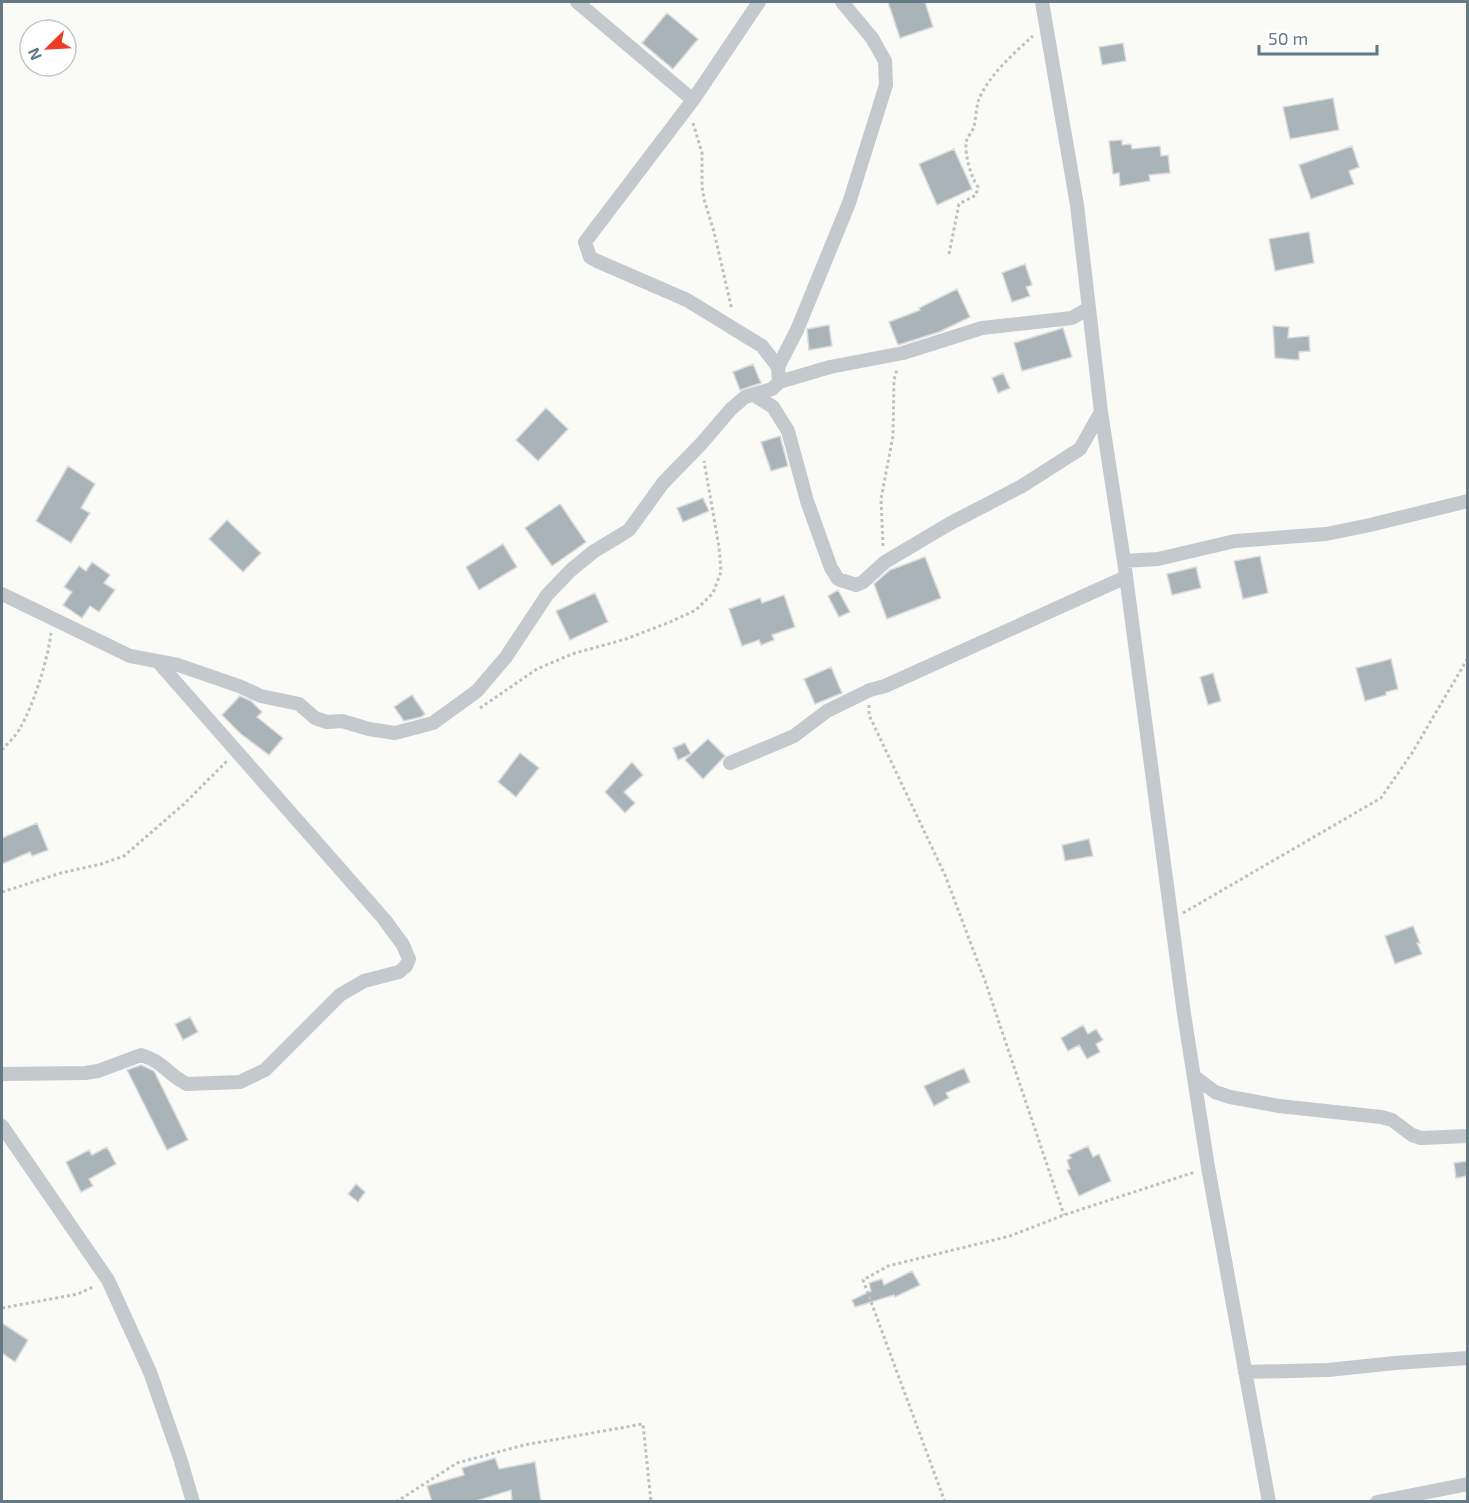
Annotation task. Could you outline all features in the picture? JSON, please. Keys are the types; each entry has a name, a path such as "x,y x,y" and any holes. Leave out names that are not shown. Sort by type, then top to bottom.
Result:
{"street":[{"path":"577,2 691,103"},
{"path":"759,2 691,103 588,236 585,246 590,257 597,261 687,300 762,346 778,367"},
{"path":"779,382 778,367 797,330 849,202 886,85 885,61 872,38 842,2"},
{"path":"1042,2 1077,205 1101,412 1124,561 1184,1014 1208,1167 1269,1502"},
{"path":"2,594 130,656 178,665 240,686 261,696 299,704 315,718 327,722 342,721 369,729 395,733 433,723 477,691 506,657 547,595 571,570 629,530 663,483 731,409 745,397 772,389 779,382 830,367 903,353 982,328 1071,318 1089,308"},
{"path":"754,395 773,406 788,431 817,531 831,568 838,579 856,585 863,582 885,562 949,524 1051,470 1080,449 1101,412"},
{"path":"1124,561 1158,559 1235,541 1326,534 1467,501"},
{"path":"730,763 794,736 827,711 870,690 885,686 1126,577"},
{"path":"2,1074 85,1073 98,1071 141,1055 159,1062 180,1081 188,1084 240,1082 265,1070 348,990 364,981 399,972 406,966 409,959 403,945 384,919 159,663"},
{"path":"1195,1077 1215,1092 1230,1097 1279,1106 1381,1117 1392,1120 1412,1135 1421,1138 1467,1136"},
{"path":"2,1126 108,1280 150,1372 193,1502"},
{"path":"1245,1372 1328,1370 1395,1362 1467,1358"},
{"path":"1377,1502 1467,1484"}],"path":[{"path":"949,254 959,204 976,195 978,188 969,164 966,141 974,127 980,98 989,82 1015,52 1046,26"},
{"path":"691,103 702,153 704,199 714,232 732,313 730,327"},
{"path":"885,562 881,500 893,436 894,381 903,353"},
{"path":"474,712 537,669 572,654 626,639 670,622 696,610 713,593 721,572 719,547 701,444"},
{"path":"2,750 20,728 34,695 50,641 52,618"},
{"path":"1172,920 1381,798 1412,753 1467,658"},
{"path":"870,690 868,715 945,875 985,981 1064,1215"},
{"path":"2,892 124,856 184,804 236,752"},
{"path":"945,1502 863,1280 888,1266 1010,1236 1064,1215 1208,1167"},
{"path":"2,1308 78,1294 108,1280"},
{"path":"396,1502 458,1464 524,1445 643,1424 651,1502"}],"building":[{"path":"888,2 925,2 933,27 900,38"},
{"path":"667,13 698,39 673,69 642,43"},
{"path":"1123,43 1126,61 1102,65 1099,47"},
{"path":"1333,98 1339,130 1290,139 1283,107"},
{"path":"1122,140 1122,145 1131,144 1132,149 1160,146 1161,156 1168,155 1170,173 1149,175 1150,181 1120,186 1119,173 1113,174 1109,141"},
{"path":"1352,146 1359,167 1349,171 1354,184 1311,199 1299,165"},
{"path":"954,149 972,189 937,205 919,164"},
{"path":"1309,232 1314,263 1275,271 1269,239"},
{"path":"1025,264 1032,285 1026,287 1030,296 1012,302 1002,273"},
{"path":"957,289 970,317 939,332 898,345 889,322 920,310 919,308"},
{"path":"829,325 832,346 809,350 807,329"},
{"path":"1273,326 1289,327 1288,338 1309,336 1310,351 1299,352 1299,360 1275,358"},
{"path":"1063,328 1072,357 1022,371 1014,343"},
{"path":"753,364 761,383 740,390 733,372"},
{"path":"1003,373 1010,388 998,393 992,378"},
{"path":"546,408 568,429 538,461 516,440"},
{"path":"780,436 788,466 771,471 761,442"},
{"path":"68,466 95,484 81,508 90,513 71,543 36,521"},
{"path":"703,498 709,511 683,522 677,508"},
{"path":"560,504 586,542 552,566 525,528"},
{"path":"227,520 261,553 243,572 209,539"},
{"path":"503,544 517,567 479,590 466,567"},
{"path":"1260,556 1268,593 1243,599 1234,561"},
{"path":"925,557 941,598 887,619 874,584 890,570"},
{"path":"92,562 110,575 104,583 115,590 99,612 90,606 82,618 63,605 72,592 64,587 79,566 86,571"},
{"path":"1196,567 1201,588 1172,595 1167,574"},
{"path":"838,590 850,612 839,617 828,596"},
{"path":"595,593 608,622 570,640 556,611"},
{"path":"784,595 795,627 772,635 774,640 761,645 759,640 742,646 729,609 760,598 762,603"},
{"path":"1391,659 1398,689 1365,701 1356,668"},
{"path":"831,667 842,693 815,704 804,679"},
{"path":"1213,673 1221,701 1208,705 1200,677"},
{"path":"412,695 425,714 404,721 394,707"},
{"path":"240,696 251,701 262,712 257,717 283,738 269,755 241,734 222,715"},
{"path":"708,739 725,756 703,779 685,760"},
{"path":"685,743 691,754 678,760 673,748"},
{"path":"520,753 539,768 516,797 498,782"},
{"path":"632,762 643,775 624,792 635,803 625,813 605,792"},
{"path":"37,823 48,850 32,856 30,852 2,864 2,838"},
{"path":"1089,839 1093,856 1065,861 1062,845"},
{"path":"1413,926 1422,954 1395,964 1385,936"},
{"path":"190,1017 198,1032 183,1040 175,1024"},
{"path":"1083,1025 1088,1034 1096,1029 1103,1040 1096,1044 1100,1052 1087,1059 1079,1045 1068,1051 1061,1038"},
{"path":"141,1065 154,1071 188,1140 167,1150 127,1070"},
{"path":"964,1068 970,1082 946,1093 949,1098 934,1106 924,1086"},
{"path":"1088,1146 1093,1157 1099,1154 1111,1181 1079,1196 1067,1170 1070,1169 1067,1160 1071,1158 1069,1155"},
{"path":"107,1147 116,1164 89,1179 93,1186 81,1192 66,1162 89,1150 92,1155"},
{"path":"1467,1161 1467,1176 1456,1178 1454,1163"},
{"path":"356,1184 365,1192 358,1202 348,1194"},
{"path":"912,1271 920,1285 895,1297 894,1295 855,1307 852,1300 871,1291 869,1283 882,1279 884,1285"},
{"path":"2,1323 28,1340 15,1362 2,1353"},
{"path":"495,1458 499,1469 535,1462 541,1502 512,1502 511,1490 473,1502 432,1502 427,1486 464,1475 462,1468"}]}
